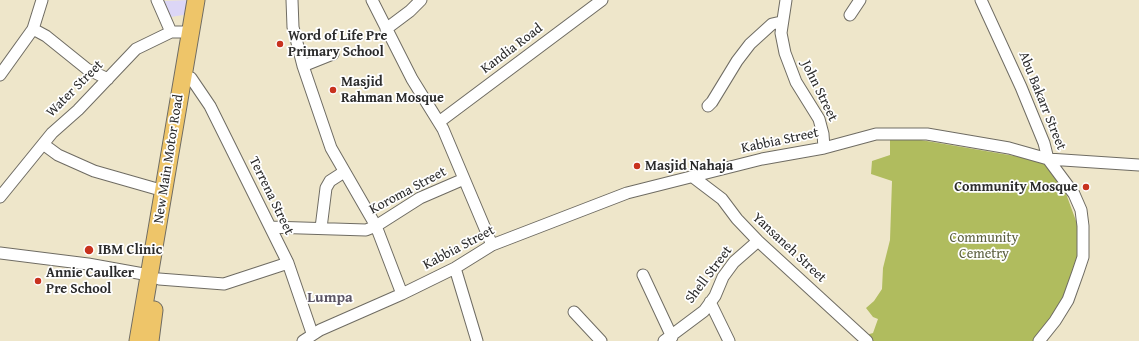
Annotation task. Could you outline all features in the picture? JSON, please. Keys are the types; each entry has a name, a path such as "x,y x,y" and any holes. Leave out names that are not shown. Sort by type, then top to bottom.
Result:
{"highway":[{"name":"New Main Motor Road","path":"150,341 154,277 164,190 189,32 196,0"},
{"name":"New Main Motor Road","path":"138,341 177,177 204,0"}],"street":[{"path":"0,75 33,29 42,0"},
{"path":"157,0 171,32"},
{"path":"292,0 293,27 303,66 331,148 376,226 402,294"},
{"path":"372,0 412,79 439,122 492,245"},
{"path":"386,29 410,11 421,0"},
{"name":"Kandia Road","path":"439,122 602,0"},
{"name":"John Street","path":"786,0 780,33 785,53 796,82 819,119 824,134 824,148"},
{"path":"850,15 860,0"},
{"name":"Abu Bakarr Street","path":"981,0 1021,86 1044,143 1048,159 1074,194 1081,210 1083,226 1083,257 1068,300 1055,321 1039,341"},
{"path":"708,106 737,61 750,44 772,24 781,22"},
{"path":"33,29 46,36 87,68 108,79"},
{"name":"Water Street","path":"0,197 52,132 78,110 136,49 171,32 189,32"},
{"path":"303,66 333,54"},
{"name":"Terrena Street","path":"191,78 210,106 288,263 312,334"},
{"name":"Kabbia Street","path":"303,341 312,334 402,294 455,268 492,245 627,193 762,159 824,148 876,134 927,134 1009,148 1048,159 1139,165"},
{"path":"43,144 58,155 94,172 164,190"},
{"path":"321,228 326,188 330,181 344,172"},
{"name":"Yansaneh Street","path":"693,177 722,199 737,220 758,241 867,341"},
{"name":"Koroma Street","path":"270,227 366,230 376,226 420,198 464,178"},
{"name":"Shell Street","path":"668,339 704,311 734,262 758,241"},
{"path":"0,253 88,264 154,277 224,284 288,263"},
{"path":"455,268 477,341"},
{"path":"643,275 668,339"},
{"path":"710,302 729,341"},
{"path":"574,312 601,341"}],"shaded area":[{"path":"192,0 189,14 171,17 163,1"}],"green space":[{"name":"Community Cemetry","path":"890,139 915,139 1050,162 1061,180 1079,229 1080,270 1040,341 867,341 863,336 873,333 878,319 873,317 866,308 874,301 882,289 883,268 890,240 892,181 871,174 872,161 890,155"}],"place":[{"name":"Word of Life Pre Primary School","path":"280,44"},
{"name":"Masjid Rahman Mosque","path":"333,90"},
{"name":"Masjid Nahaja","path":"637,166"},
{"name":"Community Mosque","path":"1086,187"},
{"name":"IBM Clinic","path":"89,250"},
{"name":"Annie Caulker Pre School","path":"38,281"}],"district":[{"name":"Lumpa","path":"330,298"}]}
